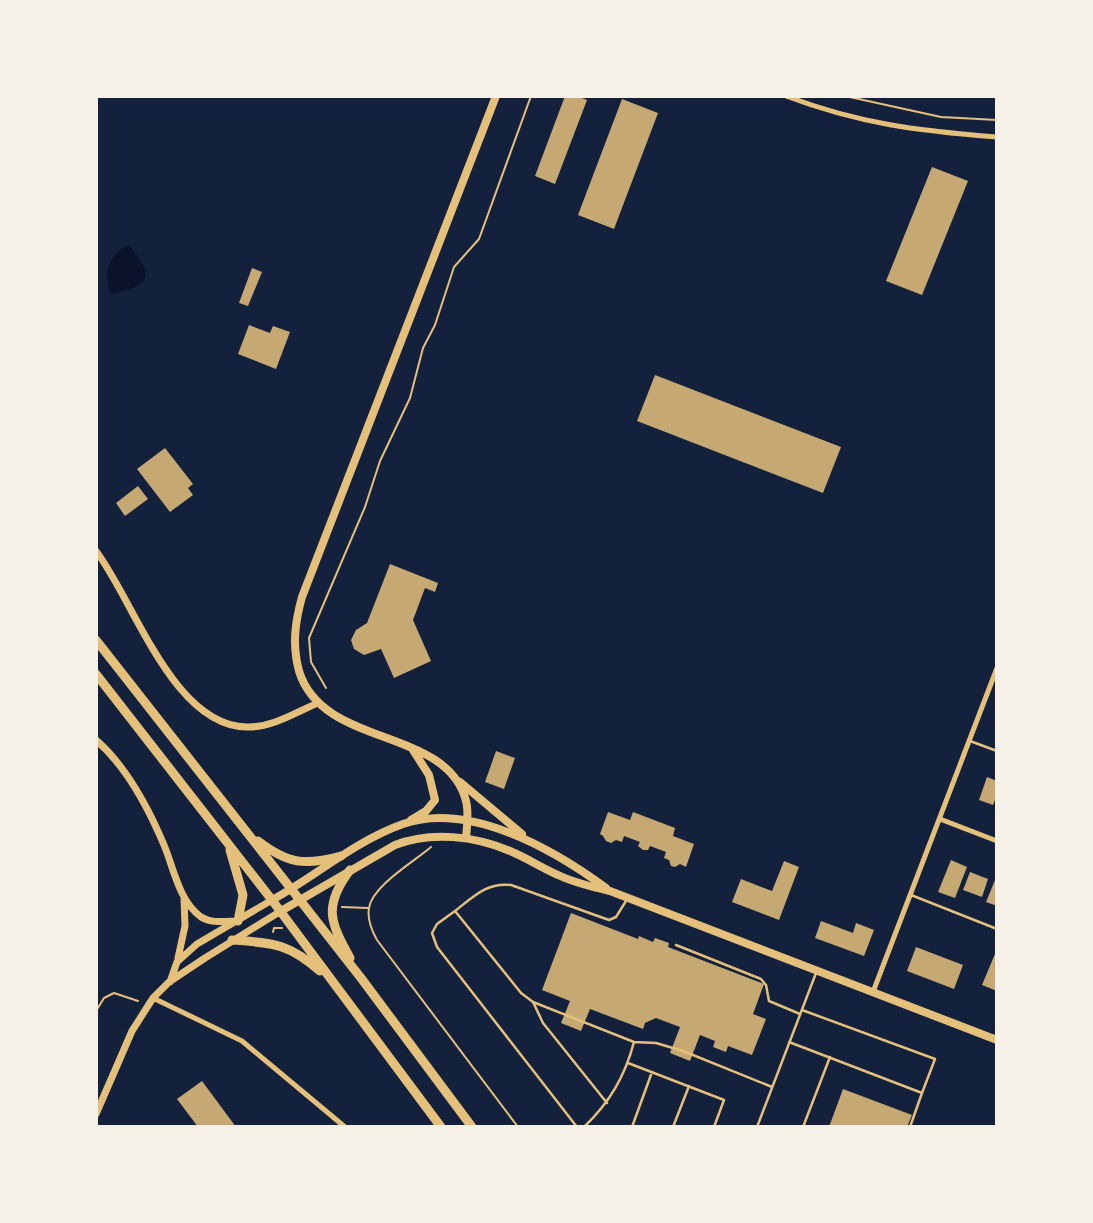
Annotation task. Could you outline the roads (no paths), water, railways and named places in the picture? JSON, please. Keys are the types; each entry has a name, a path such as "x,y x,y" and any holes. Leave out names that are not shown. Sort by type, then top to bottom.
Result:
{"highway":[{"path":"96,640 361,978 472,1127"},
{"path":"96,674 281,911 442,1127"},
{"path":"247,832 289,860 317,863 341,856"},
{"path":"227,842 243,895 239,921"},
{"path":"349,870 334,895 331,918 335,931 361,978"},
{"path":"232,940 271,943 291,950 333,983"}],"main road":[{"path":"496,96 297,614 294,632 297,663 302,678 318,702 345,722 413,750 439,764 507,823 610,891"},
{"path":"272,900 341,856 426,811 435,800 429,775 413,750"},
{"path":"456,779 467,801 466,838"},
{"path":"404,824 440,818 467,820 494,826 542,848"},
{"path":"281,911 381,851 410,839 466,838 511,851 558,876 610,891 997,1040"}],"street":[{"path":"786,96 870,123 932,132 997,137"},
{"path":"96,551 111,572 138,624 165,667 192,701 206,712 218,720 247,727 269,724 318,702"},
{"path":"873,992 997,668"},
{"path":"96,740 110,752 141,799 163,843 184,897 185,926 177,962 169,982"},
{"path":"940,819 997,841"},
{"path":"184,897 203,918 213,922 239,921"},
{"path":"177,962 197,944 272,900"},
{"path":"96,1114 132,1031 150,1002 169,982 281,911"},
{"path":"150,1002 242,1041 345,1127"}],"lane":[{"path":"969,740 997,751"},
{"path":"578,1127 436,947 432,933 437,925 484,888 500,884 511,885 609,920 616,917 627,898"},
{"path":"911,895 997,929"},
{"path":"455,911 521,993 533,1002 634,1042 656,1043 683,1051 772,1087"},
{"path":"676,945 761,979 766,985 769,1001 935,1059 910,1127"},
{"path":"757,1127 817,971"},
{"path":"533,1002 543,1023 607,1103"},
{"path":"584,1127 607,1103 628,1063 634,1042"},
{"path":"789,1042 922,1093"},
{"path":"803,1127 830,1057"},
{"path":"628,1063 724,1100 714,1127"},
{"path":"632,1127 652,1072"},
{"path":"673,1127 689,1086"}],"water":[{"path":"129,245 143,265 145,278 134,287 111,294 107,279 109,265 116,254"}]}
